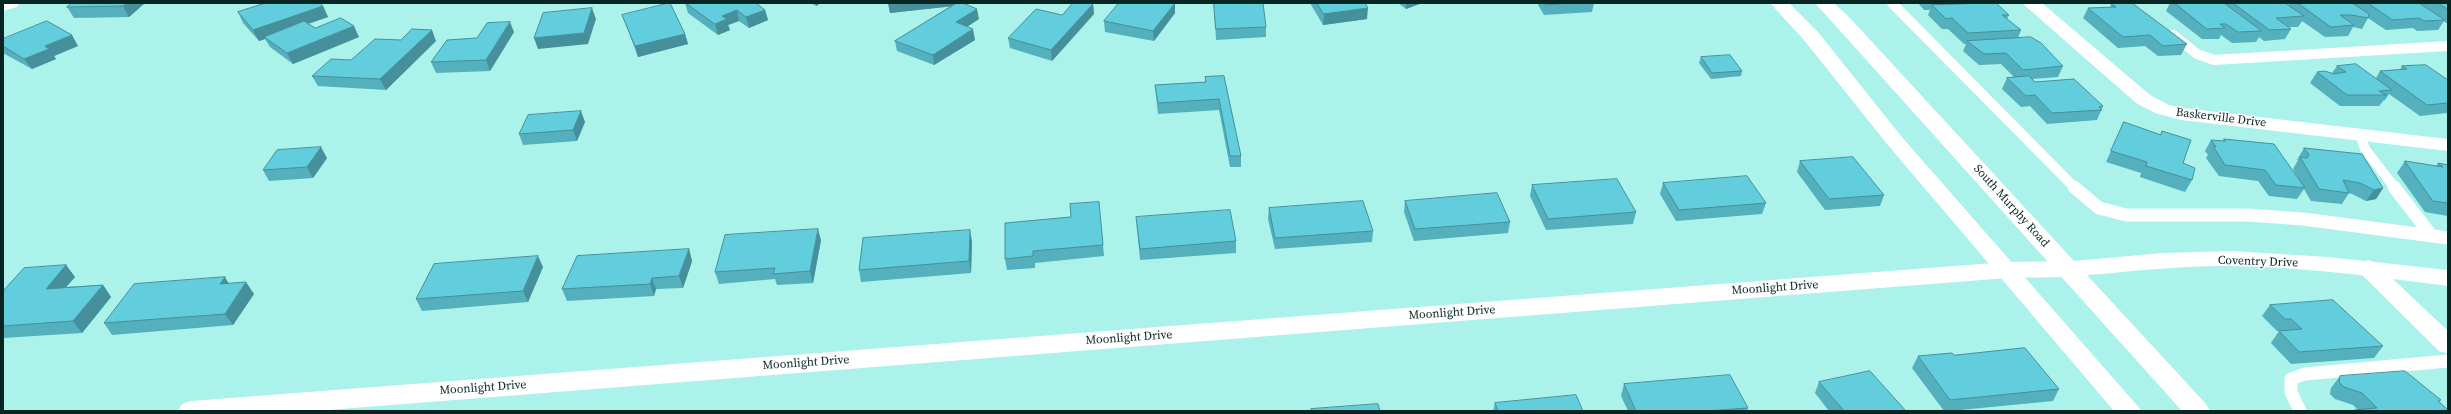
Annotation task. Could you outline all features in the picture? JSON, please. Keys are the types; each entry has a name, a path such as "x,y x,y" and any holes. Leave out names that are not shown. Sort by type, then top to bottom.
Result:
{"street":[{"path":"3,6 11,3"},
{"path":"1779,3 1811,36 1894,140 2129,411"},
{"name":"South Murphy Road","path":"1824,3 1844,22 2196,411"},
{"name":"Baskerville Drive","path":"2031,3 2130,88 2162,109 2181,114 2448,145"},
{"name":"Coventry Drive","path":"2068,269 2149,263 2254,259 2368,268 2448,278"},
{"path":"2368,268 2402,303 2448,345"},
{"name":"Moonlight Drive","path":"190,411 2007,270 2068,269"}],"lane":[{"path":"1892,3 2083,196 2099,208 2126,215 2248,215 2303,219 2448,238"},
{"path":"2167,31 2197,54 2214,60 2448,46"},
{"path":"2360,134 2365,149 2431,235"},
{"path":"2300,411 2291,392 2291,379 2305,374 2448,361"}],"building":[{"path":"72,3 127,3 123,6 67,7"},
{"path":"266,3 320,3 323,6 253,30 238,12"},
{"path":"670,3 685,34 635,46 622,15"},
{"path":"686,3 756,3 765,10 746,17 737,10 722,16 727,19 715,24"},
{"path":"957,3 963,3 977,9 956,22 973,29 933,55 895,41"},
{"path":"1073,3 1093,4 1051,50 1008,38 1036,9 1062,15"},
{"path":"1119,3 1175,3 1153,31 1104,21"},
{"path":"1214,3 1263,3 1266,27 1216,29"},
{"path":"1317,3 1365,3 1368,8 1324,14"},
{"path":"1545,3 1572,3 1546,5"},
{"path":"1996,3 2009,15 2002,15 2021,30 1968,33 1952,18 1946,19 1932,5"},
{"path":"2132,3 2187,44 2163,46 2150,35 2123,37 2088,8 2116,7 2111,4"},
{"path":"2175,3 2224,3 2262,31 2238,32 2226,24 2220,24 2225,28 2207,29"},
{"path":"2233,3 2285,3 2304,16 2276,18 2291,29 2270,30"},
{"path":"2298,3 2352,3 2369,14 2368,18 2340,15 2354,25 2331,27"},
{"path":"2368,3 2419,3 2445,20 2424,21 2419,18 2393,20"},
{"path":"2438,3 2448,3 2448,9"},
{"path":"592,8 584,33 534,38 543,13"},
{"path":"341,18 354,26 287,53 264,37 304,21 315,28"},
{"path":"47,21 72,35 45,46 49,49 24,59 3,46 3,39"},
{"path":"510,22 486,60 431,62 447,40 477,38 487,23"},
{"path":"412,29 432,30 380,79 312,76 331,59 351,60 375,39 401,40"},
{"path":"2031,37 2041,43 2063,66 2023,70 2006,53 1984,54 1967,41"},
{"path":"1730,55 1742,71 1712,73 1701,57"},
{"path":"2356,64 2392,90 2379,91 2386,95 2347,95 2317,72 2325,71 2334,74 2346,72 2337,66"},
{"path":"2426,65 2448,80 2448,103 2427,105 2380,71 2407,69 2402,66"},
{"path":"1224,76 1241,156 1230,156 1219,99 1158,103 1155,85 1206,82 1205,77"},
{"path":"2029,76 2035,82 2074,79 2103,106 2099,107 2102,110 2052,113 2035,95 2026,96 2007,78"},
{"path":"581,111 573,130 519,134 528,115"},
{"path":"2124,122 2161,135 2162,131 2191,140 2183,163 2195,168 2192,180 2146,166 2147,162 2111,151"},
{"path":"2224,139 2274,144 2305,188 2276,185 2265,170 2225,165 2211,140 2225,141"},
{"path":"321,147 307,167 263,170 277,150"},
{"path":"2304,148 2362,154 2383,188 2374,190 2360,183 2343,180 2349,193 2319,189 2300,157 2307,158 2309,155"},
{"path":"1853,157 1884,195 1829,199 1800,161"},
{"path":"2405,161 2443,167 2438,163 2448,165 2448,203 2433,201"},
{"path":"1747,176 1766,203 1679,210 1663,183"},
{"path":"1617,179 1636,212 1548,219 1532,185"},
{"path":"1497,193 1510,222 1415,229 1405,201"},
{"path":"1363,201 1373,231 1275,238 1269,208"},
{"path":"1099,202 1103,245 1033,251 1033,256 1005,259 1005,223 1071,217 1070,204"},
{"path":"1230,210 1236,241 1140,249 1136,217"},
{"path":"818,229 810,271 773,274 775,268 715,272 725,235"},
{"path":"970,230 969,261 859,270 863,238"},
{"path":"689,249 679,276 652,278 650,284 562,289 577,256"},
{"path":"538,256 523,291 416,299 434,264"},
{"path":"66,265 46,289 103,285 73,321 3,326 3,291 24,268"},
{"path":"225,277 220,284 246,282 225,314 104,323 134,284"},
{"path":"2333,300 2383,346 2299,352 2279,331 2302,329 2291,319 2285,319 2270,305"},
{"path":"2025,348 2059,389 1950,400 1918,356 1952,353 1954,355"},
{"path":"1870,371 1906,411 1844,411 1819,382"},
{"path":"2405,371 2441,400 2438,401 2448,411 2355,411 2354,410 2377,408 2362,393 2344,387 2339,382 2340,376"},
{"path":"1730,375 1748,408 1707,411 1636,411 1624,384"},
{"path":"1576,395 1583,411 1498,411 1495,403"},
{"path":"1378,404 1380,411 1312,411 1311,409"}]}
